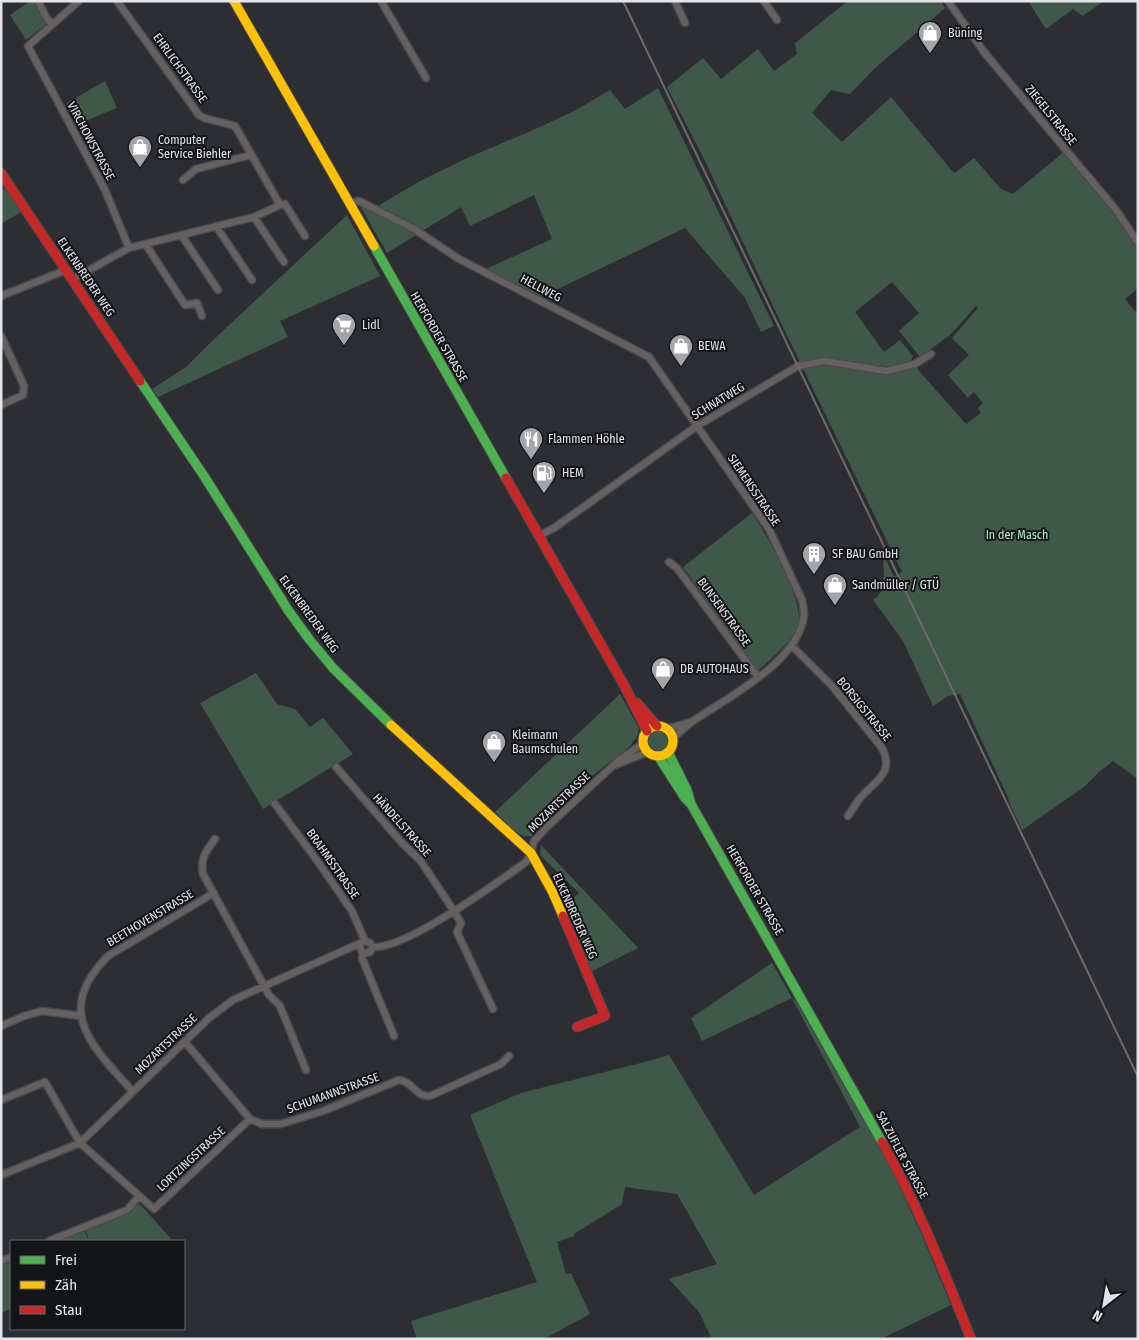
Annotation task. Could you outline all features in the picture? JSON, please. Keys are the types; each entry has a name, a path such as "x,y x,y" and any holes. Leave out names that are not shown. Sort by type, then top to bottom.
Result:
{"main road":[{"name":"HERFORDER STRASSE","path":"234,1 624,685 647,731"},
{"name":"ELKENBREDER WEG","path":"1,173 204,476 288,610 309,639 359,695 531,853 552,892 605,1016 577,1026"},
{"name":"HERFORDER STRASSE","path":"624,685 640,708 657,726"},
{"path":"657,726 667,729 673,738 668,752 658,756 648,752 644,742 647,731 657,726"},
{"name":"HERFORDER STRASSE","path":"668,752 690,796 691,804"},
{"name":"HERFORDER STRASSE","path":"658,756 685,798 691,804 797,989"},
{"name":"SALZUFLER STRASSE","path":"797,989 898,1170 931,1240 971,1339"}],"street":[{"path":"38,1 52,24 78,1"},
{"name":"EHRLICHSTRASSE","path":"117,1 199,115 235,126 280,205 286,204 306,236"},
{"path":"381,1 426,78"},
{"path":"675,1 685,23"},
{"path":"764,1 778,20"},
{"name":"ZIEGELSTRASSE","path":"948,1 984,52 1116,210 1138,243"},
{"name":"VIRCHOWSTRASSE","path":"52,24 28,46 105,190 130,248"},
{"path":"183,180 196,169 251,155"},
{"name":"HELLWEG","path":"349,204 359,201 382,211 460,258 649,357 660,370 697,426"},
{"path":"73,280 130,248 254,217 280,205"},
{"path":"254,217 284,262"},
{"path":"216,226 252,280"},
{"path":"182,236 218,290"},
{"path":"146,245 185,306 197,303 202,316"},
{"path":"1,296 66,270"},
{"path":"1,336 24,386 23,394 1,405"},
{"name":"SCHNATWEG","path":"538,536 554,528 697,426 798,366 825,360 886,371 915,364 931,354"},
{"name":"SIEMENSSTRASSE","path":"667,729 691,722 758,678 792,646 798,636 804,613 800,596 768,529 697,426"},
{"name":"BUNSENSTRASSE","path":"669,562 678,568 758,678"},
{"name":"BORSIGSTRASSE","path":"792,646 832,687 882,748 886,756 887,763 882,777 862,796 848,816"},
{"name":"SIEMENSSTRASSE","path":"673,738 691,722"},
{"name":"MOZARTSTRASSE","path":"363,954 370,952 373,947 385,946 410,936 454,911 526,862 534,841 548,826 589,786 619,760 644,742"},
{"name":"MOZARTSTRASSE","path":"614,766 648,752"},
{"name":"HÄNDELSTRASSE","path":"336,767 402,843 420,860 454,911 461,924 457,932 492,1009"},
{"name":"BRAHMSSTRASSE","path":"275,804 352,911 362,943"},
{"name":"BEETHOVENSTRASSE","path":"215,839 206,852 201,864 203,874 269,995 280,1006 306,1070"},
{"name":"BEETHOVENSTRASSE","path":"133,1092 96,1050 86,1033 81,1016 83,991 95,969 108,956 214,893"},
{"path":"373,947 370,943 362,943 362,958 394,1036"},
{"name":"MOZARTSTRASSE","path":"1,1175 80,1143 221,1008 233,1000 362,943"},
{"path":"1,1026 42,1011 81,1016"},
{"path":"185,1042 250,1119"},
{"name":"SCHUMANNSTRASSE","path":"250,1119 269,1125 281,1124 323,1111 399,1080 407,1081 418,1093 430,1096 501,1064 509,1056"},
{"name":"LORTZINGSTRASSE","path":"1,1100 45,1082 80,1143 154,1209 250,1119"},
{"path":"52,1240 127,1210 139,1196"}],"green space":[{"path":"30,1 34,1 46,24 26,40 10,15"},
{"name":"In der Masch","path":"848,1 941,1 945,8 874,69 850,94 831,90 812,113 842,142 891,97 953,172 955,173 974,158 1001,189 1013,194 1065,151 1104,199 1138,249 1138,288 1125,299 1138,315 1138,779 1113,761 1084,787 1022,830 960,694 948,696 933,706 903,641 873,600 878,596 883,585 883,554 894,577 902,572 704,159 667,87 703,58 721,79 758,49 774,71 797,54 795,43","holes":["892,282 919,313 899,331 920,357 950,335 976,306 978,308 952,338 969,355 948,375 968,398 974,392 983,403 978,408 981,413 966,424 919,371 917,365 888,372 824,363 822,357 889,367 911,361 913,356 900,340 884,352 855,312"]},
{"path":"1028,1 1104,1 1083,16 1073,9 1046,29"},
{"path":"105,81 117,108 78,124 67,103"},
{"path":"658,88 774,326 761,332 745,298 685,228 541,297 486,269 552,239 534,195 470,226 461,207 387,253 359,204 378,206 420,181 576,110 610,90 625,109"},
{"path":"5,188 21,212 1,224 1,190"},
{"path":"347,215 380,276 280,321 288,337 158,397 152,389 186,367"},
{"path":"752,513 791,585 799,615 798,625 791,638 758,671 683,567"},
{"path":"256,673 277,704 295,709 310,727 323,718 353,754 263,809 200,703"},
{"path":"620,694 639,728 638,735 630,746 587,780 532,836 522,835 512,829 495,812"},
{"path":"658,731 665,734 668,741 665,748 658,751 651,748 648,741 651,734"},
{"path":"541,845 638,948 590,972 562,908 579,893 540,855"},
{"path":"772,963 792,998 702,1041 691,1018"},
{"path":"792,998 796,1001 892,1170 951,1305 881,1339 712,1339 699,1312 669,1279 717,1264 677,1194 625,1187 622,1204 574,1234 574,1236 557,1242 566,1274 571,1273 590,1314 544,1339 417,1339 411,1321 537,1282 470,1115 521,1093 669,1055 754,1195 860,1127"},
{"path":"140,1204 171,1239 89,1240 86,1229"},
{"path":"84,1229 89,1240 58,1240"},
{"path":"10,1260 10,1309 1,1313 1,1264"}],"railway":[{"path":"623,1 1138,1077"}],"traffic: fast":[{"path":"374,246 506,478"},
{"path":"140,381 204,476 288,610 309,639 333,668 391,725"},
{"path":"668,752 687,790 691,804"},
{"path":"658,756 685,798 691,804 882,1142"}],"traffic: slow":[{"path":"234,1 374,246"},
{"path":"391,725 531,853 552,891 563,916"},
{"path":"658,726 668,731 673,741 668,751 658,756 648,751 643,741 648,731 658,726"}],"traffic: jam":[{"path":"1,173 140,381"},
{"path":"506,478 624,685 647,731"},
{"path":"637,703 657,726"},
{"path":"563,916 605,1016 577,1027"},
{"path":"882,1142 919,1214 971,1339"}],"place":[{"name":"Büning","path":"930,54"},
{"name":"Computer Service Biehler","path":"140,168"},
{"name":"Lidl","path":"344,346"},
{"name":"BEWA","path":"681,367"},
{"name":"Flammen Höhle","path":"531,460"},
{"name":"HEM","path":"544,494"},
{"name":"SF BAU GmbH","path":"814,575"},
{"name":"Sandmüller / GTÜ","path":"835,606"},
{"name":"DB AUTOHAUS","path":"663,690"},
{"name":"Kleimann Baumschulen","path":"494,763"}]}
